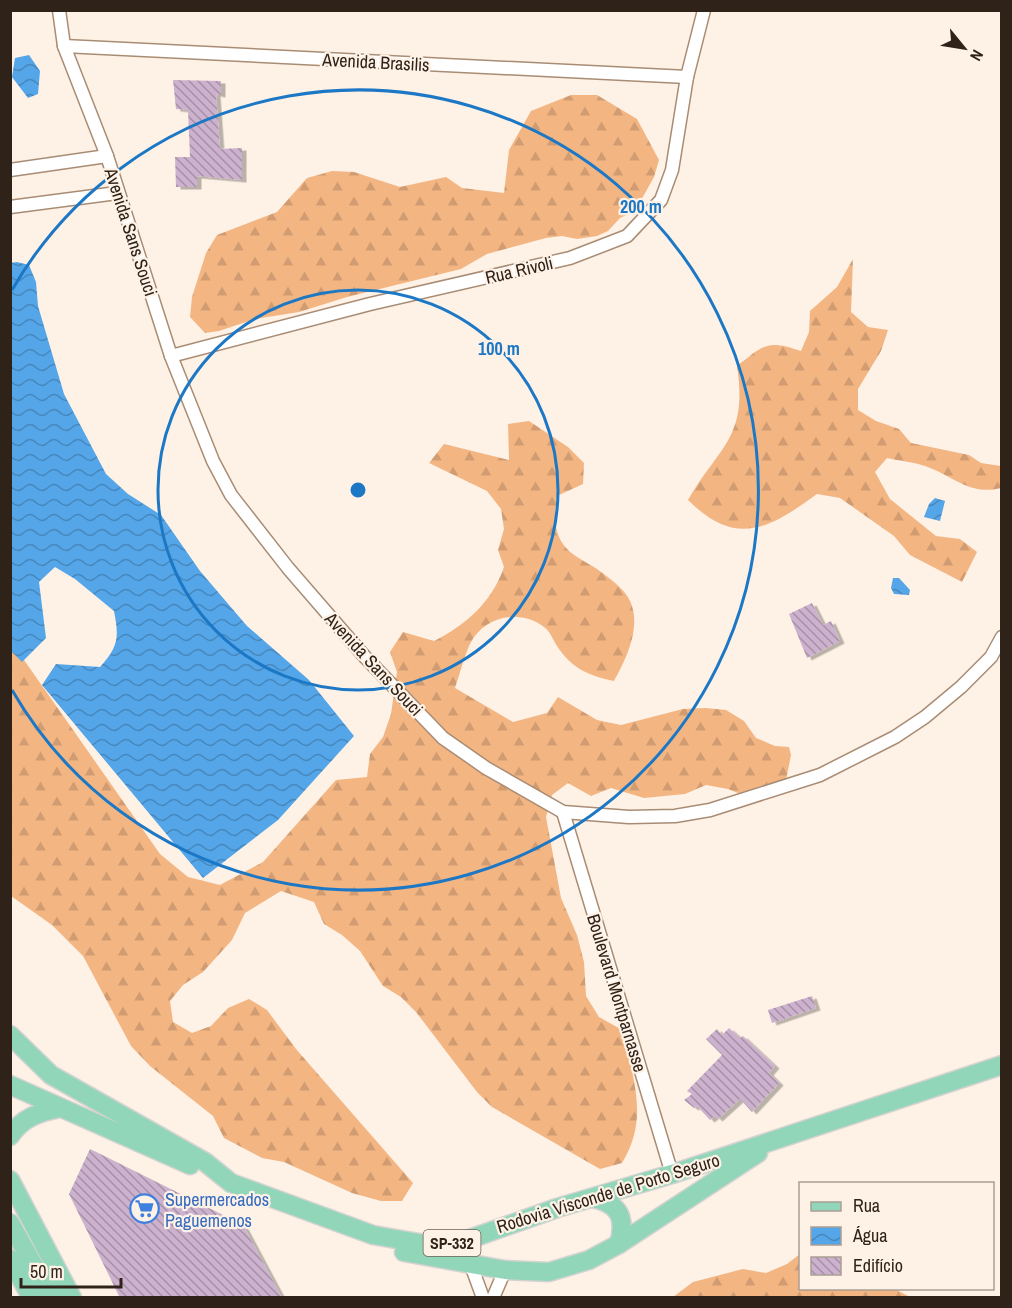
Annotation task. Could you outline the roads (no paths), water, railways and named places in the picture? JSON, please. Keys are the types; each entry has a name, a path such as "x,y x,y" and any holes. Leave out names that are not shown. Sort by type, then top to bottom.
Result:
{"main road":[{"path":"10,1035 51,1076 178,1146 231,1183"},
{"name":"Rodovia Visconde de Porto Seguro","path":"231,1183 374,1234 436,1246 464,1241 502,1226 672,1174 1002,1065"},
{"name":"Rodovia Visconde de Porto Seguro","path":"10,1085 375,1244 429,1258 505,1270 549,1272 589,1260 619,1245 779,1139"},
{"path":"10,1136 18,1125 28,1118 41,1112 60,1108"},
{"path":"10,1180 72,1298"},
{"path":"593,1198 607,1201 616,1209 622,1223 619,1245"},
{"path":"10,1223 52,1298"},
{"path":"10,1259 32,1298"}],"street":[{"name":"Avenida Sans Souci","path":"58,10 64,46 106,156 171,356 231,495 288,568 364,657 443,738 516,788 563,812 594,816 675,816 710,810 820,775 855,760 925,717 991,657 1002,637"},
{"name":"Rua Rivoli","path":"171,356 370,304 570,258 627,236 660,200 672,170 687,77 704,10"},
{"name":"Avenida Brasilis","path":"64,46 687,77"},
{"path":"10,170 106,156"},
{"path":"10,207 117,193"},
{"name":"Boulevard Montparnasse","path":"563,812 672,1174"},
{"path":"471,1265 483,1298"},
{"path":"493,1298 505,1270"}],"water":[{"path":"29,55 40,71 38,94 28,98 12,77 15,58"},
{"path":"10,263 29,265 36,282 38,306 64,394 106,474 128,494 161,515 200,571 247,626 309,680 354,736 278,820 203,878 42,685 56,664 100,667 111,653 116,641 117,628 114,611 75,579 55,567 39,582 46,638 22,662 11,651"},
{"path":"935,498 945,501 940,521 924,517 929,504"},
{"path":"893,578 899,578 910,590 909,595 894,594 891,588"}],"place":[{"name":"Supermercados Paguemenos","path":"144,1209"}]}
